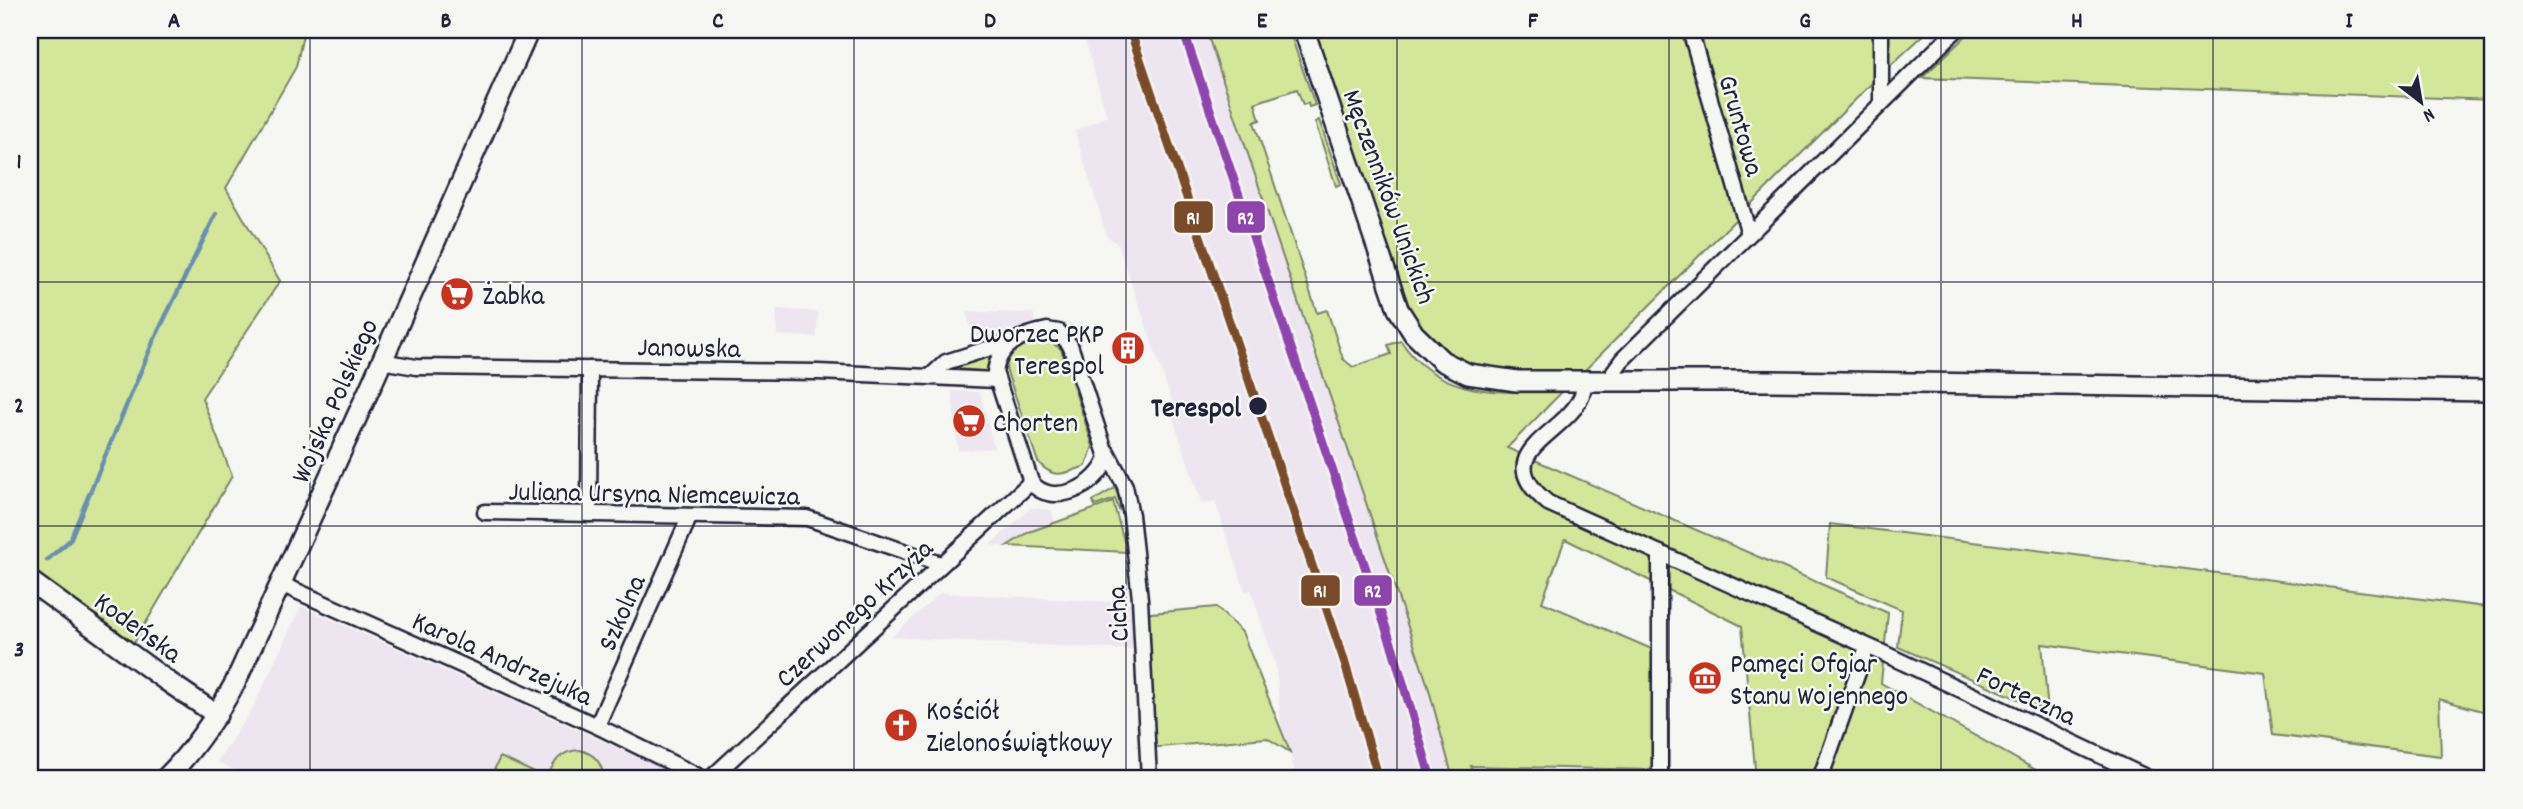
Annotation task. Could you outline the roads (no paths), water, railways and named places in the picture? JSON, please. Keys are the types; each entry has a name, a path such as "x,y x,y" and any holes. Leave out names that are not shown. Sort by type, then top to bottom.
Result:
{"main road":[{"name":"Wojska Polskiego","path":"165,779 199,742 218,715 281,584 529,30"},
{"name":"Męczenników Unickich","path":"1304,30 1398,309 1414,334 1442,361 1468,374 1517,381 1771,381 2493,391"},
{"name":"Kodeńska","path":"30,582 218,715"}],"street":[{"name":"Gruntowa","path":"1690,30 1749,234"},
{"path":"1881,30 1881,103"},
{"path":"1613,381 1614,371 1622,360 1956,30"},
{"name":"Cicha","path":"932,375 946,362 1047,330 1059,332 1067,340 1106,451 1125,486 1131,514 1140,599 1149,779"},
{"path":"1014,340 1007,344 999,357 995,372 1031,482 1041,492 1050,495 1086,485 1102,470 1106,451"},
{"name":"Janowska","path":"381,361 416,367 932,375 996,380"},
{"path":"589,514 590,369"},
{"name":"Forteczna","path":"1578,381 1582,399 1536,444 1526,459 1524,470 1527,481 1534,492 1548,503 1883,653 2150,779"},
{"name":"Czerwonego Krzyża","path":"710,779 1031,482"},
{"name":"Juliana Ursyna Niemcewicza","path":"485,512 807,518 941,564"},
{"name":"Szkolna","path":"597,726 689,517"},
{"path":"1660,553 1660,779"},
{"name":"Karola Andrzejuka","path":"281,584 597,726 704,779"},
{"path":"1821,779 1867,648"}],"waterway":[{"path":"47,560 70,540 153,342 216,214"}],"place":[{"name":"Żabka","path":"457,294"},
{"name":"Dworzec PKP Terespol","path":"1128,348"},
{"name":"Terespol","path":"1258,406"},
{"name":"Chorten","path":"969,421"},
{"name":"Pamęci Ofgiar Stanu Wojennego","path":"1705,678"},
{"name":"Kościół Zielonoświątkowy","path":"901,725"}]}
